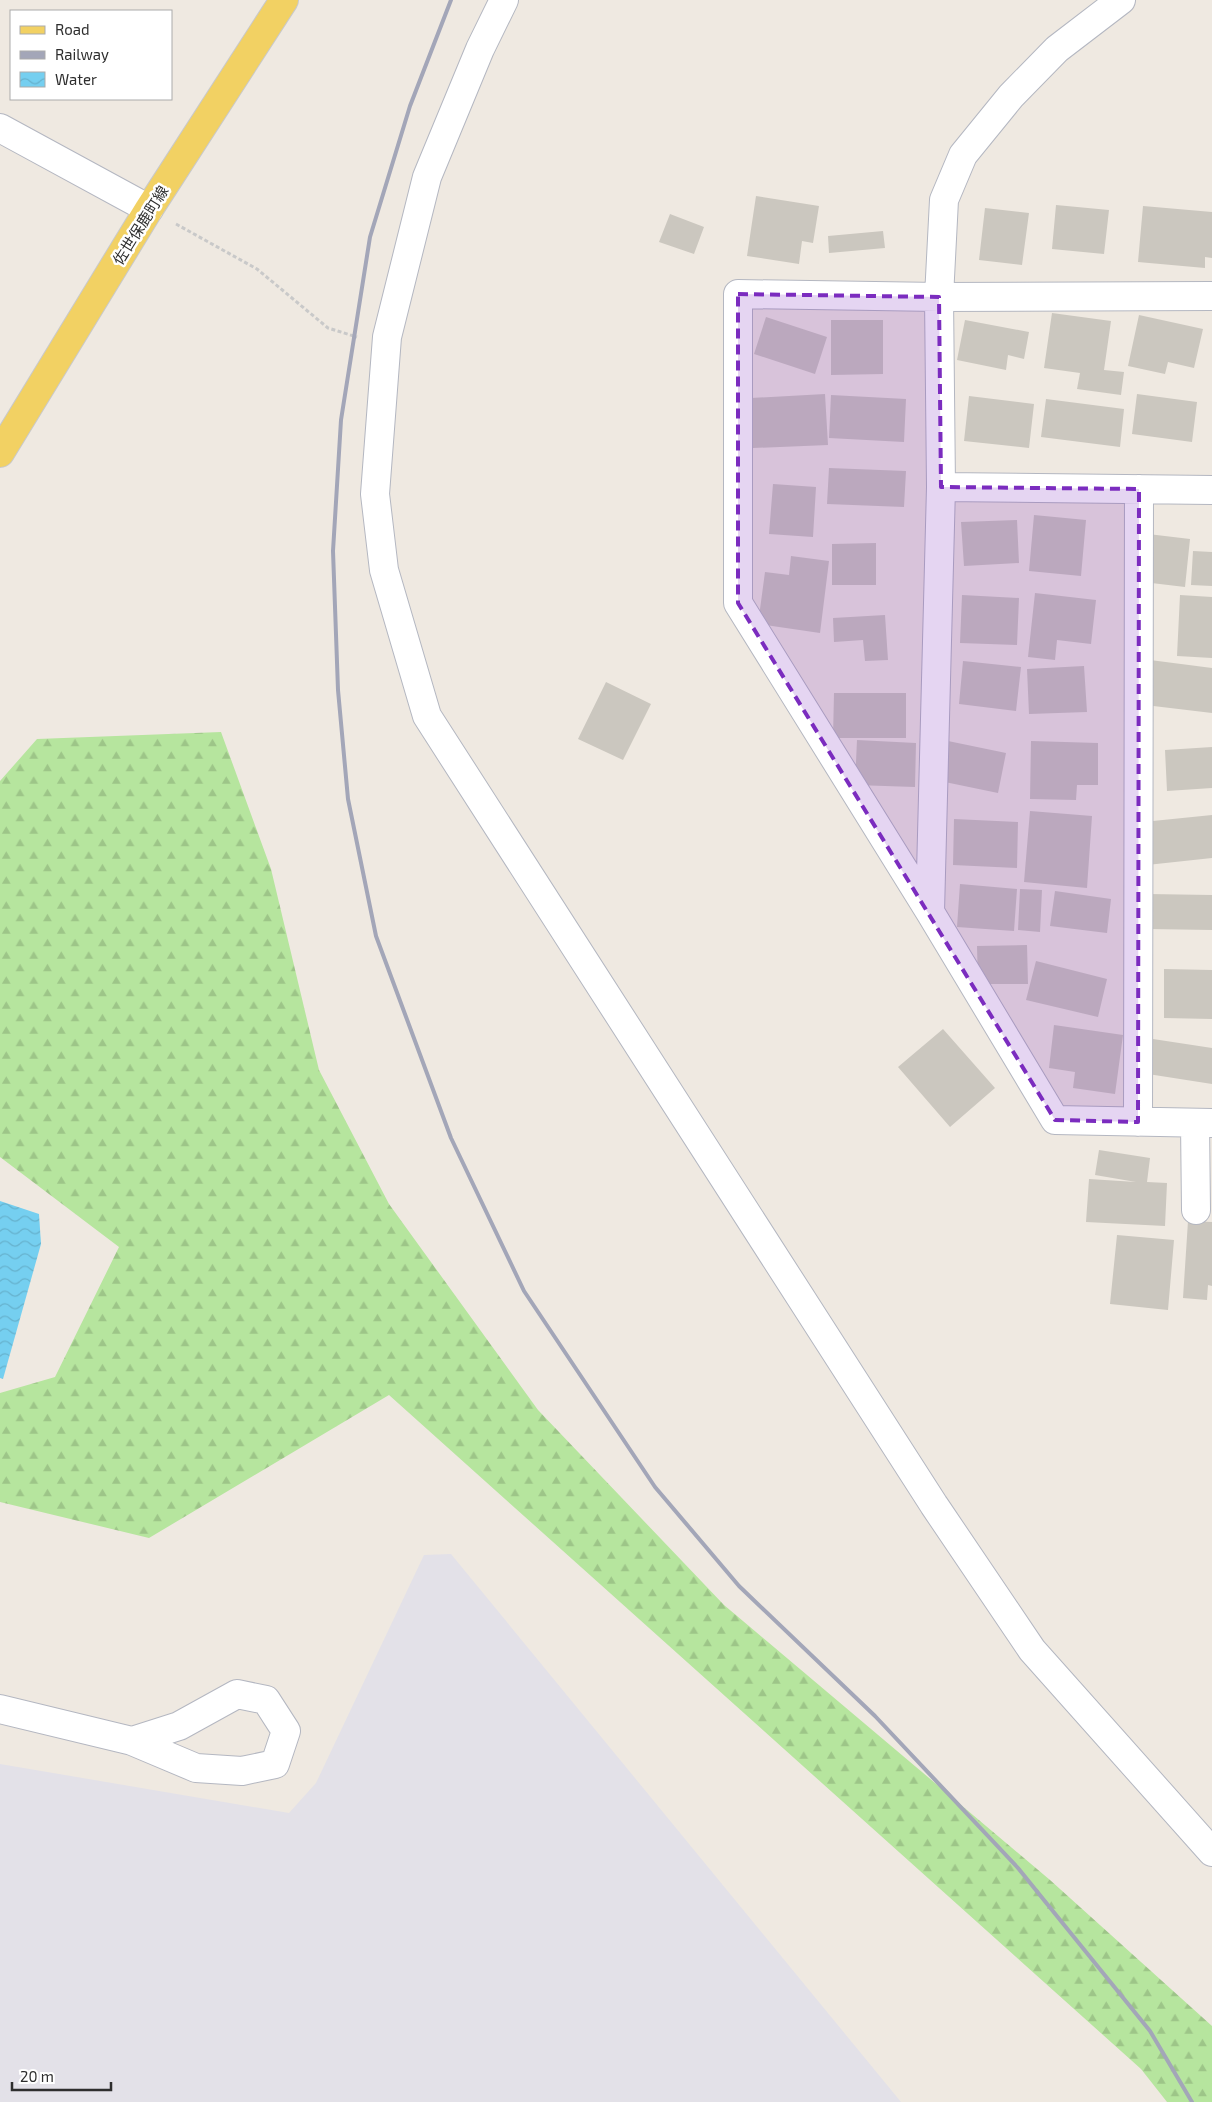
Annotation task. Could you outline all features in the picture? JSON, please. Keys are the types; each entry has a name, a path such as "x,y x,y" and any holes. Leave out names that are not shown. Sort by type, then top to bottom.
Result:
{"main road":[{"name":"佐世保鹿町線","path":"0,453 149,209 284,0"}],"street":[{"path":"504,0 480,49 427,177 388,337 375,494 384,570 427,716 928,1497 1032,1650 1212,1852"},
{"path":"930,912 941,487 939,297 944,200 963,155 1011,96 1057,49 1121,0"},
{"path":"0,128 149,209"},
{"path":"1196,1210 1204,1123 1055,1120 930,912 738,603 738,294 939,297 1212,296"},
{"path":"941,487 1212,490"},
{"path":"1138,1122 1139,489"},
{"path":"0,1709 132,1742 196,1768 242,1771 275,1764 286,1731 266,1700 237,1694 179,1726 132,1742"}],"path":[{"path":"149,209 257,269 328,328 371,343 388,337"}],"highlighted area":[{"path":"738,294 939,297 941,487 1139,489 1138,1122 1055,1120 738,603"}],"shaded area":[{"path":"451,1554 901,2102 0,2102 0,1764 289,1813 316,1783 424,1555"}],"green space":[{"path":"221,732 271,869 319,1070 389,1204 538,1410 724,1605 1050,1880 1212,2026 1212,2102 1167,2102 1141,2069 389,1395 149,1538 0,1502 0,1393 55,1377 119,1247 0,1157 0,781 37,739"}],"water":[{"path":"0,1201 39,1214 41,1244 3,1379 0,1378"}],"building":[{"path":"756,196 819,206 813,243 802,241 799,264 747,256"},
{"path":"1056,205 1109,210 1104,254 1052,249"},
{"path":"1143,206 1212,212 1212,258 1205,257 1205,268 1138,262"},
{"path":"985,208 1029,213 1022,265 979,260"},
{"path":"670,214 704,227 694,254 659,242"},
{"path":"883,231 885,248 829,253 828,236"},
{"path":"1052,313 1111,321 1104,370 1124,372 1121,395 1077,389 1080,373 1044,368"},
{"path":"1139,315 1203,329 1194,368 1168,362 1165,374 1128,366"},
{"path":"766,317 827,337 815,374 754,354"},
{"path":"831,320 883,320 883,374 831,375"},
{"path":"965,320 1029,332 1024,359 1008,355 1006,370 957,360"},
{"path":"825,394 828,445 753,448 751,398"},
{"path":"1137,394 1197,402 1192,442 1132,434"},
{"path":"831,395 906,399 904,442 829,438"},
{"path":"969,396 1034,404 1029,448 964,441"},
{"path":"1046,399 1124,409 1120,447 1041,437"},
{"path":"829,468 906,471 904,507 827,504"},
{"path":"773,484 816,487 813,537 769,534"},
{"path":"1034,515 1086,520 1081,576 1029,571"},
{"path":"1017,520 1019,563 964,566 961,522"},
{"path":"1148,534 1190,539 1185,587 1143,582"},
{"path":"876,543 876,585 832,585 832,544"},
{"path":"1193,551 1212,552 1212,586 1191,585"},
{"path":"791,556 829,561 820,633 758,624 765,572 789,575"},
{"path":"1035,593 1096,600 1091,644 1057,640 1055,660 1028,657"},
{"path":"962,595 1019,598 1017,645 960,643"},
{"path":"1180,595 1212,597 1212,658 1177,656"},
{"path":"885,615 888,660 865,661 863,640 834,642 833,618"},
{"path":"1150,660 1212,668 1212,713 1145,705"},
{"path":"963,661 1021,667 1016,711 959,704"},
{"path":"1084,666 1087,712 1029,714 1027,669"},
{"path":"606,682 651,704 623,760 578,739"},
{"path":"834,693 906,693 906,738 833,738"},
{"path":"857,740 916,743 915,787 855,785"},
{"path":"948,741 1006,753 998,793 940,781"},
{"path":"1031,741 1098,743 1098,785 1077,785 1076,800 1030,799"},
{"path":"1212,747 1212,788 1167,791 1165,750"},
{"path":"1030,811 1092,816 1087,888 1024,882"},
{"path":"1212,815 1212,858 1147,865 1143,822"},
{"path":"954,819 1018,822 1017,868 953,865"},
{"path":"960,884 1017,889 1014,931 957,927"},
{"path":"1020,889 1042,890 1040,932 1018,930"},
{"path":"1055,891 1111,899 1107,933 1050,926"},
{"path":"1148,894 1212,895 1212,930 1148,929"},
{"path":"1027,945 1028,984 978,984 977,946"},
{"path":"1036,961 1107,979 1098,1017 1026,1000"},
{"path":"1164,969 1212,970 1212,1019 1164,1018"},
{"path":"1054,1025 1123,1035 1115,1094 1073,1088 1075,1072 1049,1068"},
{"path":"943,1029 995,1088 950,1127 898,1067"},
{"path":"1153,1039 1212,1048 1212,1084 1148,1074"},
{"path":"1099,1150 1150,1158 1147,1182 1167,1183 1165,1226 1086,1222 1089,1179 1136,1182 1095,1175"},
{"path":"1188,1221 1212,1222 1212,1286 1208,1285 1207,1300 1183,1298"},
{"path":"1117,1235 1174,1240 1168,1310 1110,1304"}],"railway":[{"path":"451,0 410,106 370,237 341,420 333,551 338,690 348,799 376,936 451,1138 524,1291 655,1487 739,1586 875,1716 1018,1868 1150,2031 1192,2102"}]}
